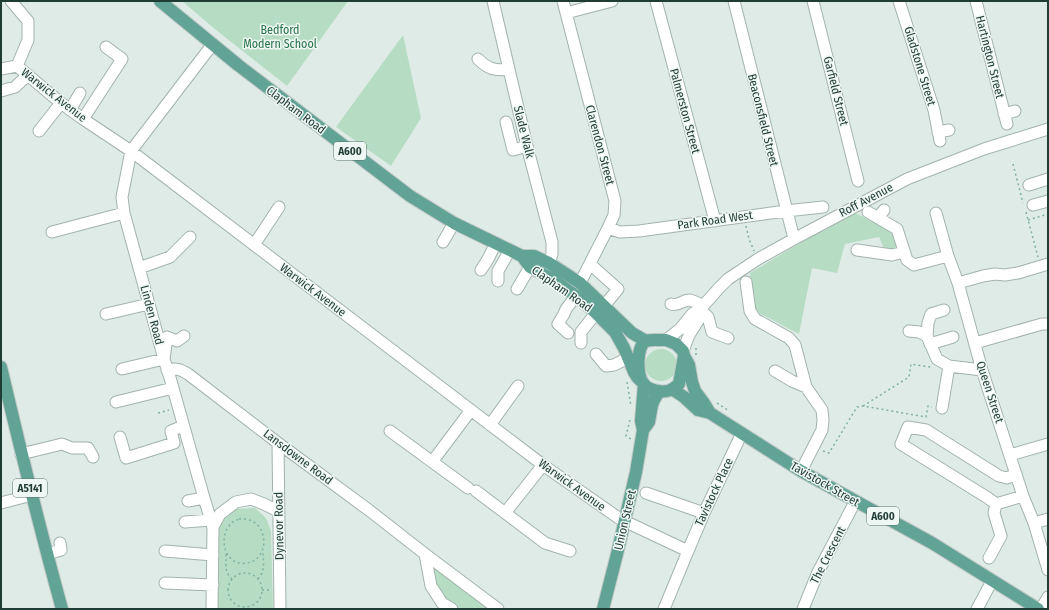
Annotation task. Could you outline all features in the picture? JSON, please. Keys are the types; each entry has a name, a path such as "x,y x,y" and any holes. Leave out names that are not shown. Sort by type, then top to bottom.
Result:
{"main road":[{"name":"Clapham Road","path":"160,1 212,45 410,196 454,224 522,256 534,256 549,263 580,284 600,309 615,332 624,348 634,372 643,383"},
{"name":"Clapham Road","path":"522,256 530,267 552,279 576,296 600,309 632,333 646,341"},
{"path":"666,340 676,344 688,356 679,384 672,389 667,391 659,391 651,389 643,383 639,366 639,353 641,347 646,341 666,340"},
{"name":"Tavistock Street","path":"688,356 688,365 692,382 710,414 801,471 932,543 1039,609"},
{"name":"A5141","path":"1,367 21,454 62,609"},
{"name":"Union Street","path":"603,609 636,472 643,430 641,421 643,383"},
{"name":"A600","path":"672,389 684,397 698,410 710,414"},
{"name":"Union Street","path":"643,430 649,422 652,405 659,391"}],"street":[{"path":"11,1 28,21 28,40 17,66"},
{"name":"Slade Walk","path":"493,1 527,146 552,242 552,254 549,263"},
{"name":"Clarendon Street","path":"562,1 615,201 614,215 580,284"},
{"path":"566,13 612,1"},
{"name":"Palmerston Street","path":"656,1 715,221"},
{"name":"Beaconsfield Street","path":"734,1 794,238"},
{"name":"Garfield Street","path":"813,1 858,181"},
{"name":"Gladstone Street","path":"899,1 942,135"},
{"name":"Hartington Street","path":"976,1 1009,116"},
{"name":"Linden Road","path":"212,45 131,151 122,197 124,213 148,304 212,523 212,609"},
{"path":"83,119 122,59 106,47"},
{"path":"478,59 483,65 492,69 509,69"},
{"name":"Warwick Avenue","path":"1,69 17,66 70,110 131,151 543,465 625,522"},
{"path":"1,91 15,87 28,75"},
{"path":"70,110 80,93"},
{"path":"39,131 61,103"},
{"path":"506,122 512,150 527,146"},
{"name":"Roff Avenue","path":"666,340 680,329 692,313 701,308 728,279 794,238 906,179 984,148 1048,129"},
{"path":"1029,185 1048,180"},
{"path":"1033,205 1048,201"},
{"path":"254,245 279,207"},
{"name":"Park Road West","path":"608,228 620,232 639,231 744,216 823,207"},
{"path":"868,212 881,214 896,229 907,260 914,265 948,256"},
{"path":"52,232 124,213"},
{"name":"Queen Street","path":"936,213 982,370 1023,496 1034,523 1048,570"},
{"path":"443,242 454,224"},
{"path":"139,268 170,257 190,237"},
{"path":"481,270 496,244"},
{"path":"498,281 498,271 510,250"},
{"path":"858,250 892,255 904,252"},
{"path":"581,343 581,332 618,289 590,264"},
{"path":"958,284 984,276 1018,273 1045,265"},
{"path":"517,289 530,267"},
{"path":"746,282 750,311 756,319 789,338 794,345 806,387 822,410 822,430 801,471"},
{"path":"568,333 558,324 566,309 576,296"},
{"path":"671,304 675,306 689,300 694,302 708,317 712,332 728,338"},
{"path":"106,314 148,304"},
{"name":"Roff Avenue","path":"688,356 689,335 700,319 701,308"},
{"path":"944,310 931,314 928,323 929,340 937,359 949,366 982,370"},
{"path":"975,343 1042,324 1048,324"},
{"path":"909,331 919,332 929,340 953,337"},
{"path":"122,369 165,365 166,337 177,341 184,336"},
{"path":"596,354 606,366 614,365 628,358"},
{"name":"Lansdowne Road","path":"165,365 182,370 278,443 370,510 498,609"},
{"path":"942,408 949,366"},
{"path":"775,371 806,387"},
{"path":"490,425 518,386"},
{"path":"116,402 173,388"},
{"path":"432,462 471,410"},
{"path":"120,437 126,458 174,443 171,431 183,426"},
{"path":"996,504 900,444 908,427 926,430 998,476 1007,478 1016,474"},
{"path":"390,431 545,543 570,551"},
{"name":"Tavistock Place","path":"664,609 704,513 742,434"},
{"name":"Dynevor Road","path":"278,443 280,609"},
{"path":"21,454 62,444 72,448 88,448 93,458"},
{"path":"1010,455 1048,444"},
{"path":"505,513 543,465"},
{"path":"646,493 704,513"},
{"path":"1,503 32,495"},
{"path":"996,504 1023,496"},
{"path":"188,501 204,498"},
{"path":"185,522 212,523 225,509 236,502 251,499 278,511"},
{"name":"The Crescent","path":"803,609 818,572 855,502"},
{"path":"989,558 1001,536 994,514 996,504"},
{"path":"1034,523 1048,519"},
{"path":"625,522 688,551"},
{"path":"47,554 61,550 60,543"},
{"path":"166,552 213,555"},
{"path":"425,554 431,586 442,602 452,609"},
{"path":"977,609 992,581"},
{"path":"165,583 213,585"},
{"path":"1039,609 1048,597"}],"path":[{"path":"1013,164 1028,220 1045,265"},
{"path":"1028,220 1048,214"},
{"path":"744,216 749,239 758,259"},
{"path":"688,356 697,343"},
{"path":"863,406 909,377 911,364 932,368"},
{"path":"814,446 829,454 857,407 863,406 926,417 928,406 942,408"},
{"path":"626,436 630,417"},
{"path":"232,579 226,570 225,533 230,524 239,519 249,519 258,524 263,532 264,538 264,571 258,579"},
{"path":"226,554 234,561 239,563 249,563 258,558 263,549"},
{"path":"248,573 258,579 261,585 261,595 256,603 246,608 238,606 234,603 228,590 232,579 238,575 248,573"}],"green space":[{"name":"Bedford Modern School","path":"182,1 348,1 287,86"},
{"path":"403,35 421,118 391,166 336,127"},
{"path":"852,212 873,221 893,234 897,241 898,247 885,251 879,237 845,244 837,273 812,268 799,334 759,313 753,306 750,273"},
{"path":"664,349 670,351 675,356 677,365 675,374 670,379 658,381 652,379 647,374 645,362 647,356 652,351"},
{"path":"255,508 266,518 271,531 273,609 217,609 217,530 222,518 234,509"},
{"path":"433,566 492,609 456,609 437,590"}]}
